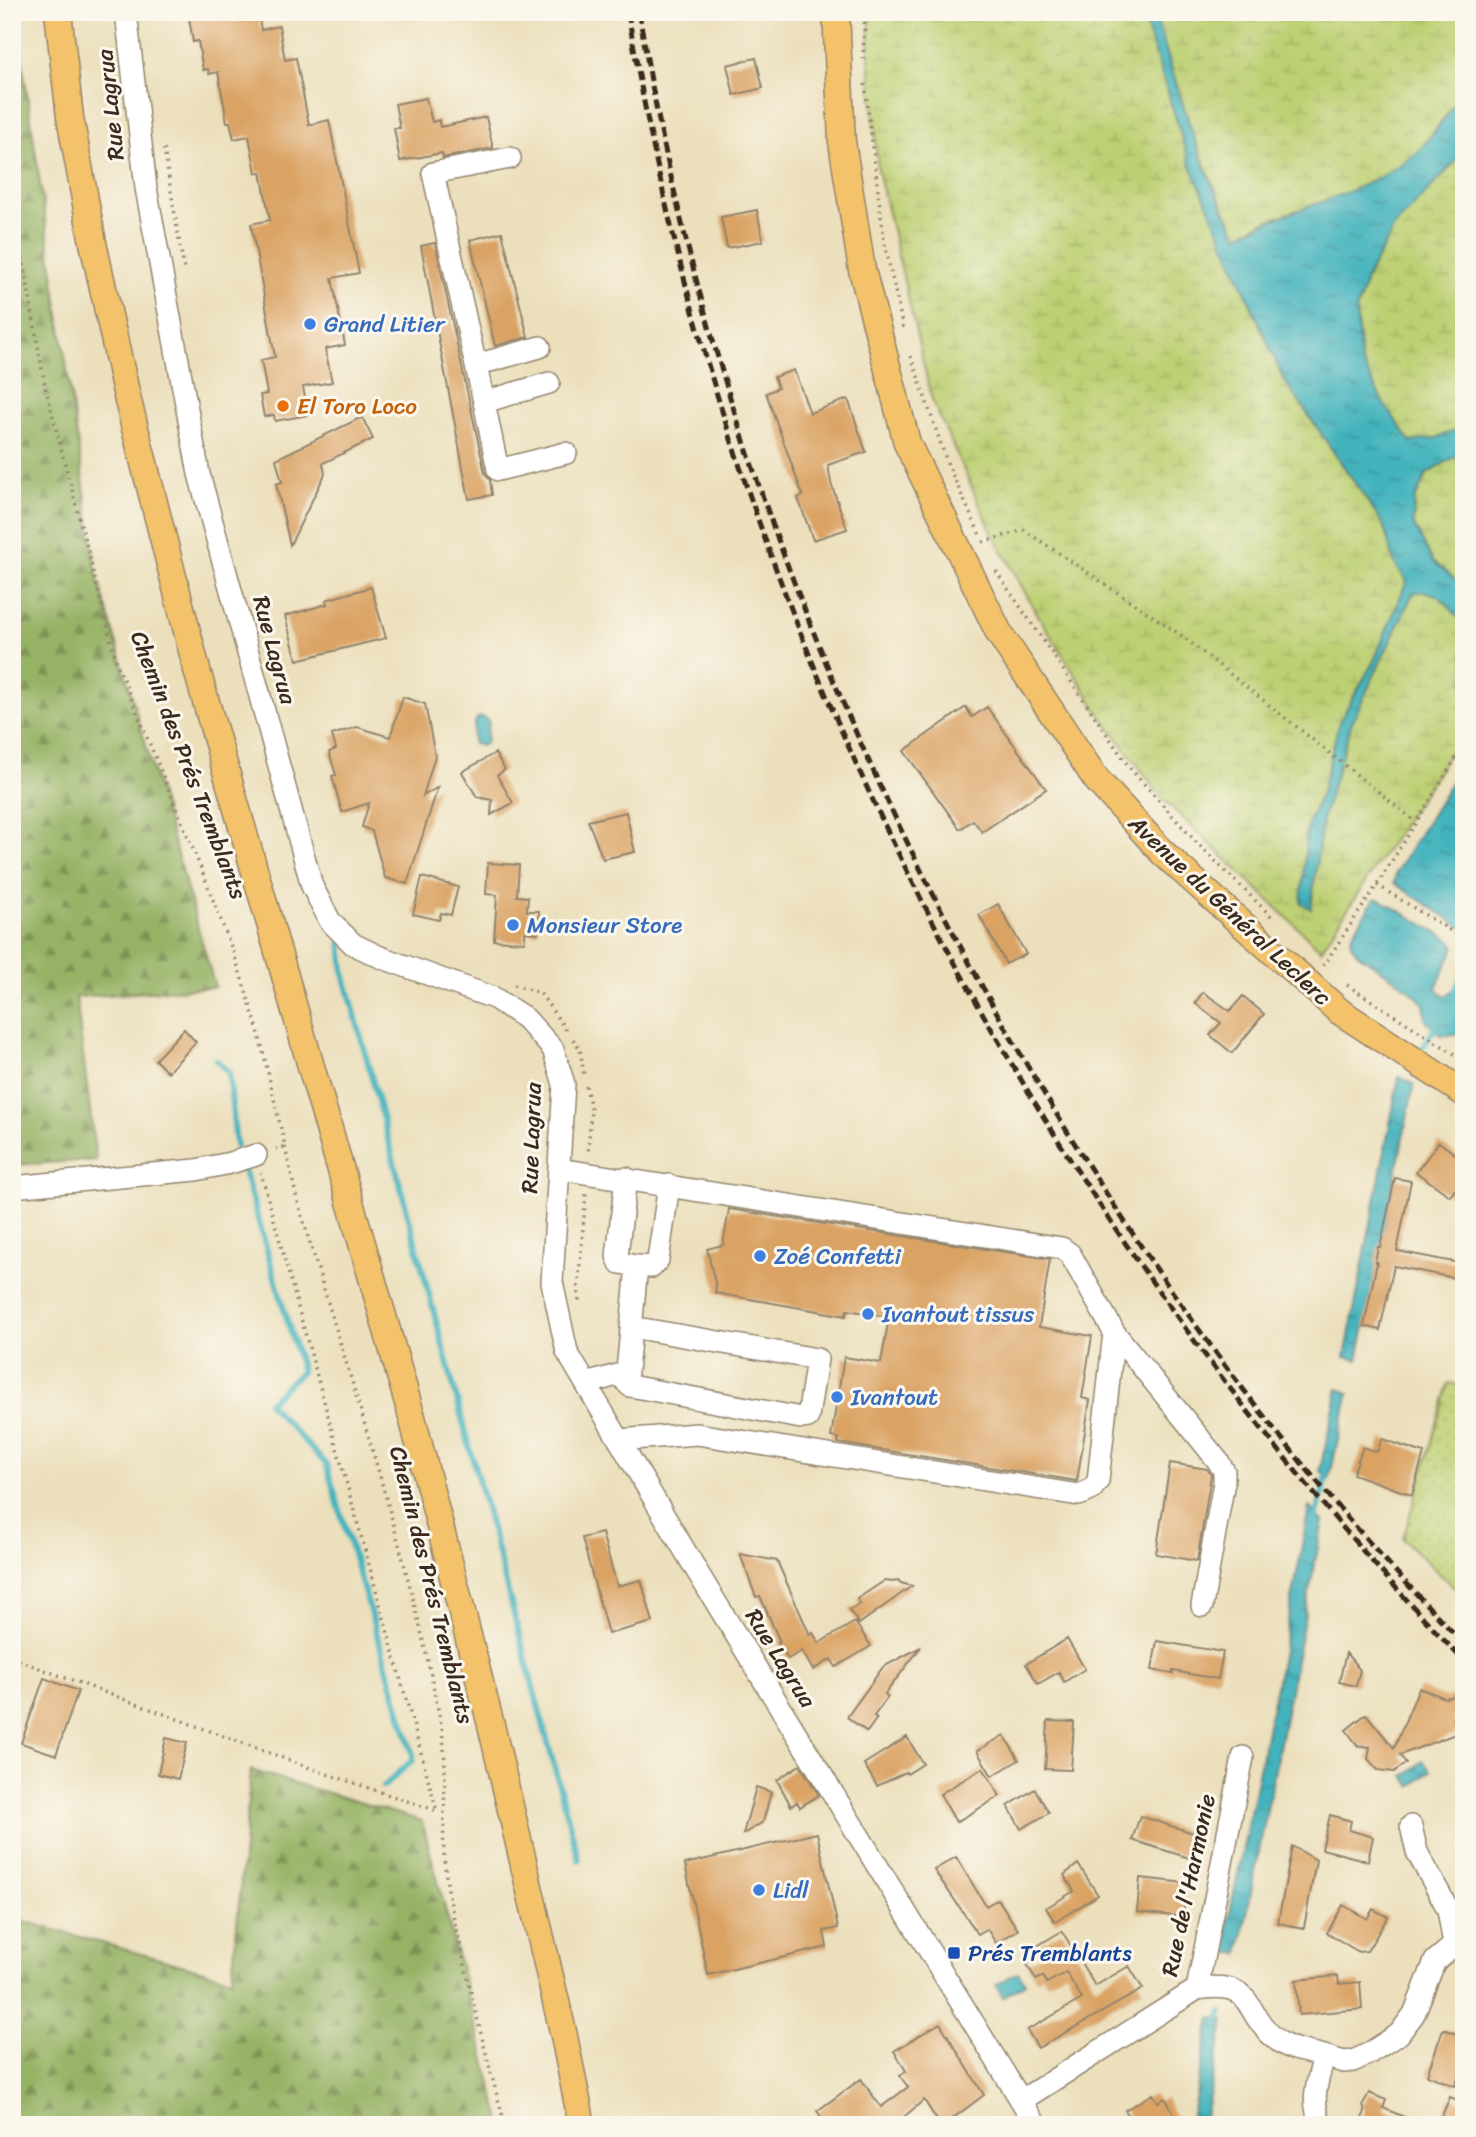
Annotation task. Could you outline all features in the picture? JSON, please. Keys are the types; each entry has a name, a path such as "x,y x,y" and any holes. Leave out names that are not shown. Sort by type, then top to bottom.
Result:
{"main road":[{"path":"58,12 70,117 93,243 128,401 198,674 412,1417 492,1729 564,2036 582,2125"},
{"name":"Avenue du Général Leclerc","path":"836,12 842,142 862,270 907,443 999,633 1096,779 1164,854 1339,1011 1464,1093"},
{"path":"564,2036 575,2125"}],"street":[{"name":"Rue Lagrua","path":"126,12 146,188 199,474 312,886 330,920 353,944 380,957 494,998 537,1029 553,1049 564,1084 552,1282 566,1352 1036,2125"},
{"path":"510,158 433,173 498,470 566,453"},
{"path":"476,365 540,348"},
{"path":"484,402 549,383"},
{"path":"12,1186 196,1170 256,1155"},
{"path":"559,1169 1062,1248 1074,1258 1114,1332 1219,1461 1224,1471 1202,1606"},
{"path":"626,1178 617,1256 621,1263 652,1267 656,1265 669,1185"},
{"path":"631,1327 811,1356 817,1359 818,1363 811,1412 808,1417 800,1418 629,1387 626,1382 631,1327 637,1265"},
{"path":"619,1440 696,1434 1079,1495 1091,1490 1098,1481 1114,1332"},
{"path":"586,1384 627,1372"},
{"name":"Rue de l'Harmonie","path":"1023,2100 1197,1989 1242,1757"},
{"path":"1197,1989 1217,1985 1236,1991 1276,2040 1289,2047 1344,2062 1368,2054 1399,2034 1414,2014 1435,1961 1459,1946 1448,1909 1417,1852 1411,1826"},
{"path":"1322,2125 1314,2107 1314,2096 1324,2056"}],"path":[{"path":"863,60 865,12"},
{"path":"865,84 884,240 906,338"},
{"path":"164,144 185,276"},
{"name":"Chemin des Prés Tremblants","path":"12,195 45,386 117,664 235,957 258,1030 312,1249 383,1490 416,1616 446,1751 443,1818 445,1868 482,2039 505,2125"},
{"path":"908,350 948,465 983,542 1024,530 1181,635 1415,821"},
{"path":"995,568 1129,767 1196,842 1274,919"},
{"path":"1332,974 1323,966 1464,745"},
{"path":"1377,885 1463,939"},
{"path":"1342,981 1464,1060"},
{"path":"514,985 540,993 580,1049 591,1109 578,1287 580,1314"},
{"path":"12,1658 286,1760 437,1811 256,1155 285,1146"}],"green space":[{"path":"12,12 15,12 97,575 215,987 76,997 96,1160 12,1165"},
{"path":"870,12 1142,12 1191,166 1283,378 1383,524 1395,564 1407,581 1374,661 1339,722 1323,788 1307,826 1311,908 1322,820 1352,722 1413,593 1437,595 1464,625 1464,731 1321,950 1161,797 1101,716 1033,607 993,534 932,400 878,170 869,57"},
{"path":"1154,12 1464,12 1464,91 1420,150 1386,174 1340,196 1263,222 1238,235 1201,154"},
{"path":"1464,149 1464,427 1436,438 1411,442 1384,405 1361,361 1356,312 1366,279 1394,227"},
{"path":"1464,451 1464,587 1432,560 1413,523 1415,498 1427,474"},
{"path":"1449,1383 1464,1386 1464,1597 1403,1539"},
{"path":"251,1770 422,1821 502,2125 12,2125 12,1918 232,1979"}],"water":[{"path":"1142,12 1154,12 1200,154 1238,235 1354,189 1398,166 1424,145 1464,91 1464,149 1394,227 1366,279 1356,312 1361,361 1384,404 1411,442 1436,438 1464,427 1464,451 1427,474 1415,498 1413,523 1432,560 1464,587 1464,625 1437,595 1413,593 1352,722 1322,820 1311,909 1301,903 1307,826 1323,788 1339,722 1374,661 1407,581 1395,564 1383,524 1283,378 1191,166"},
{"path":"483,717 489,722 486,743 481,746 474,744 473,735 477,718"},
{"path":"1464,762 1464,929 1394,883 1396,872"},
{"path":"1374,899 1379,899 1449,939 1455,946 1436,988 1446,996 1464,981 1464,1035 1441,1035 1426,1021 1424,1004 1409,989 1357,953 1351,944 1351,937"},
{"path":"1399,1077 1414,1084 1358,1360 1345,1357"},
{"path":"1338,1389 1349,1393 1329,1479 1320,1470"},
{"path":"1309,1507 1323,1521 1239,1954 1222,1952 1281,1661"},
{"path":"1423,1761 1431,1771 1412,1786 1404,1776"},
{"path":"1018,1972 1025,1983 1003,1997 996,1985"},
{"path":"1211,2018 1225,2020 1203,2125 1190,2125"}],"building":[{"path":"188,12 258,12 261,30 279,26 285,60 296,58 309,125 329,120 359,273 332,278 345,345 325,349 332,382 303,387 308,415 275,421 274,415 264,417 260,395 267,394 261,360 275,357 251,224 270,220 261,172 256,173 249,136 234,139 230,122 227,122 218,72 209,74 208,69 203,70 198,41 193,42"},
{"path":"756,58 763,88 734,95 727,65"},
{"path":"426,98 432,122 439,120 440,127 486,117 493,148 443,158 442,153 400,161 394,128 400,128 395,104"},
{"path":"757,210 763,241 727,248 721,217"},
{"path":"502,232 528,337 495,346 470,240"},
{"path":"435,243 492,495 469,499 421,246"},
{"path":"794,370 810,413 848,399 866,452 828,465 831,483 847,529 813,540 798,498 803,496 766,393 778,388 774,377"},
{"path":"362,417 373,439 323,463 325,474 290,545 276,484 282,482 276,459"},
{"path":"371,587 386,638 297,660 285,616"},
{"path":"403,697 425,704 435,756 423,796 438,787 407,884 385,878 372,831 362,827 369,803 342,812 332,776 336,775 329,752 336,749 332,735 357,727 390,737"},
{"path":"966,707 972,717 987,707 1046,789 982,832 973,820 960,829 904,751"},
{"path":"495,753 505,770 497,775 513,803 491,815 492,800 477,797 462,772"},
{"path":"626,812 635,852 603,859 588,821"},
{"path":"488,863 519,865 517,896 528,897 527,911 539,911 538,933 525,932 525,942 494,940 497,895 486,894"},
{"path":"422,877 458,887 451,915 441,913 439,920 413,914"},
{"path":"998,904 1026,954 1006,964 979,915"},
{"path":"1203,992 1230,1011 1243,996 1264,1014 1232,1053 1210,1035 1221,1023 1195,1003"},
{"path":"184,1029 196,1042 168,1072 155,1060"},
{"path":"1439,1142 1464,1161 1464,1197 1455,1190 1450,1196 1416,1172"},
{"path":"1395,1178 1411,1181 1397,1251 1464,1264 1464,1280 1394,1266 1380,1330 1364,1326 1378,1247"},
{"path":"729,1209 1050,1259 1039,1327 1092,1336 1082,1398 1090,1400 1077,1481 838,1443 839,1438 831,1437 844,1357 881,1363 889,1317 847,1310 846,1316 715,1293 707,1249 723,1245"},
{"path":"1382,1439 1424,1453 1412,1495 1353,1474 1363,1447 1377,1452"},
{"path":"1170,1463 1207,1469 1211,1475 1197,1561 1156,1554"},
{"path":"602,1533 617,1586 641,1580 653,1622 608,1634 582,1538"},
{"path":"740,1554 777,1561 810,1635 813,1633 819,1643 855,1622 871,1646 836,1667 831,1659 813,1670 802,1651 788,1659 778,1643 780,1642 760,1596 756,1597"},
{"path":"898,1580 912,1586 859,1624 849,1610 860,1604 857,1599 884,1581"},
{"path":"1067,1639 1085,1669 1064,1682 1059,1672 1038,1684 1026,1664"},
{"path":"1157,1641 1223,1652 1218,1679 1152,1670"},
{"path":"921,1647 885,1694 888,1697 874,1716 877,1718 867,1732 847,1717 883,1667"},
{"path":"1346,1653 1360,1670 1356,1686 1339,1682"},
{"path":"44,1678 78,1691 56,1755 21,1743"},
{"path":"1419,1688 1445,1698 1456,1696 1462,1712 1453,1716 1458,1733 1400,1755 1406,1763 1394,1772 1378,1770 1368,1759 1370,1747 1358,1746 1346,1730 1366,1714 1394,1748"},
{"path":"1048,1721 1074,1722 1071,1770 1045,1769"},
{"path":"1004,1735 1019,1760 992,1776 977,1751"},
{"path":"907,1737 923,1764 907,1774 906,1772 877,1786 864,1764"},
{"path":"166,1738 187,1743 178,1779 158,1774"},
{"path":"800,1765 819,1795 800,1807 797,1802 791,1806 777,1780"},
{"path":"983,1768 1000,1796 956,1822 940,1794"},
{"path":"756,1787 771,1792 763,1822 743,1834"},
{"path":"1035,1789 1049,1813 1021,1829 1008,1806"},
{"path":"1330,1815 1351,1821 1349,1830 1373,1837 1368,1861 1322,1849"},
{"path":"1140,1816 1196,1834 1189,1858 1132,1840"},
{"path":"817,1833 838,1928 824,1931 827,1947 708,1975 685,1864"},
{"path":"1292,1846 1316,1860 1304,1928 1278,1923"},
{"path":"956,1857 986,1906 998,1899 1018,1930 996,1943 987,1929 978,1934 934,1870"},
{"path":"1078,1864 1098,1895 1055,1922 1046,1908 1074,1891 1064,1875"},
{"path":"1140,1878 1186,1883 1183,1917 1137,1912"},
{"path":"1343,1905 1367,1919 1373,1909 1388,1917 1367,1951 1359,1952 1327,1933"},
{"path":"1062,1931 1095,1986 1129,1966 1143,1989 1038,2048 1027,2030 1082,1999 1066,1972 1047,1983 1043,1976 1036,1980 1027,1964 1042,1955 1037,1946"},
{"path":"1338,1976 1339,1984 1360,1982 1362,2009 1299,2015 1296,1980"},
{"path":"940,2023 984,2095 944,2125 940,2125 924,2100 894,2125 827,2125 817,2111 861,2079 881,2107 908,2087 900,2076 906,2071 894,2051"},
{"path":"1443,2029 1464,2037 1464,2062 1455,2086 1427,2075"},
{"path":"1369,2093 1386,2100 1383,2108 1423,2125 1359,2125 1365,2112 1363,2105"},
{"path":"1153,2094 1158,2102 1165,2098 1181,2125 1134,2125 1125,2110"},
{"path":"1450,2097 1464,2103 1464,2107 1456,2125 1438,2125"}],"waterway":[{"path":"341,941 344,973 579,1860"},
{"path":"1453,996 1464,972"},
{"path":"1418,1056 1437,1024"},
{"path":"216,1060 229,1073 236,1146"},
{"path":"242,1164 301,1368 301,1372 268,1403 326,1464 413,1755 413,1760 383,1787"},
{"path":"1315,1523 1328,1469"},
{"path":"1219,2024 1222,2012"}],"railway":[{"path":"628,12 675,242 740,467 823,687 922,900 1036,1104 1165,1300 1308,1486 1464,1661"},
{"path":"639,12 666,156 701,299 744,440 792,578 848,714 910,848 978,978 1051,1105 1181,1304 1251,1399 1326,1492 1464,1644"}],"place":[{"name":"Grand Litier","path":"310,324"},
{"name":"El Toro Loco","path":"283,406"},
{"name":"Monsieur Store","path":"513,925"},
{"name":"Zoé Confetti","path":"760,1256"},
{"name":"Ivantout tissus","path":"868,1314"},
{"name":"Ivantout","path":"837,1397"},
{"name":"Lidl","path":"759,1890"},
{"name":"Prés Tremblants","path":"954,1953"}]}
